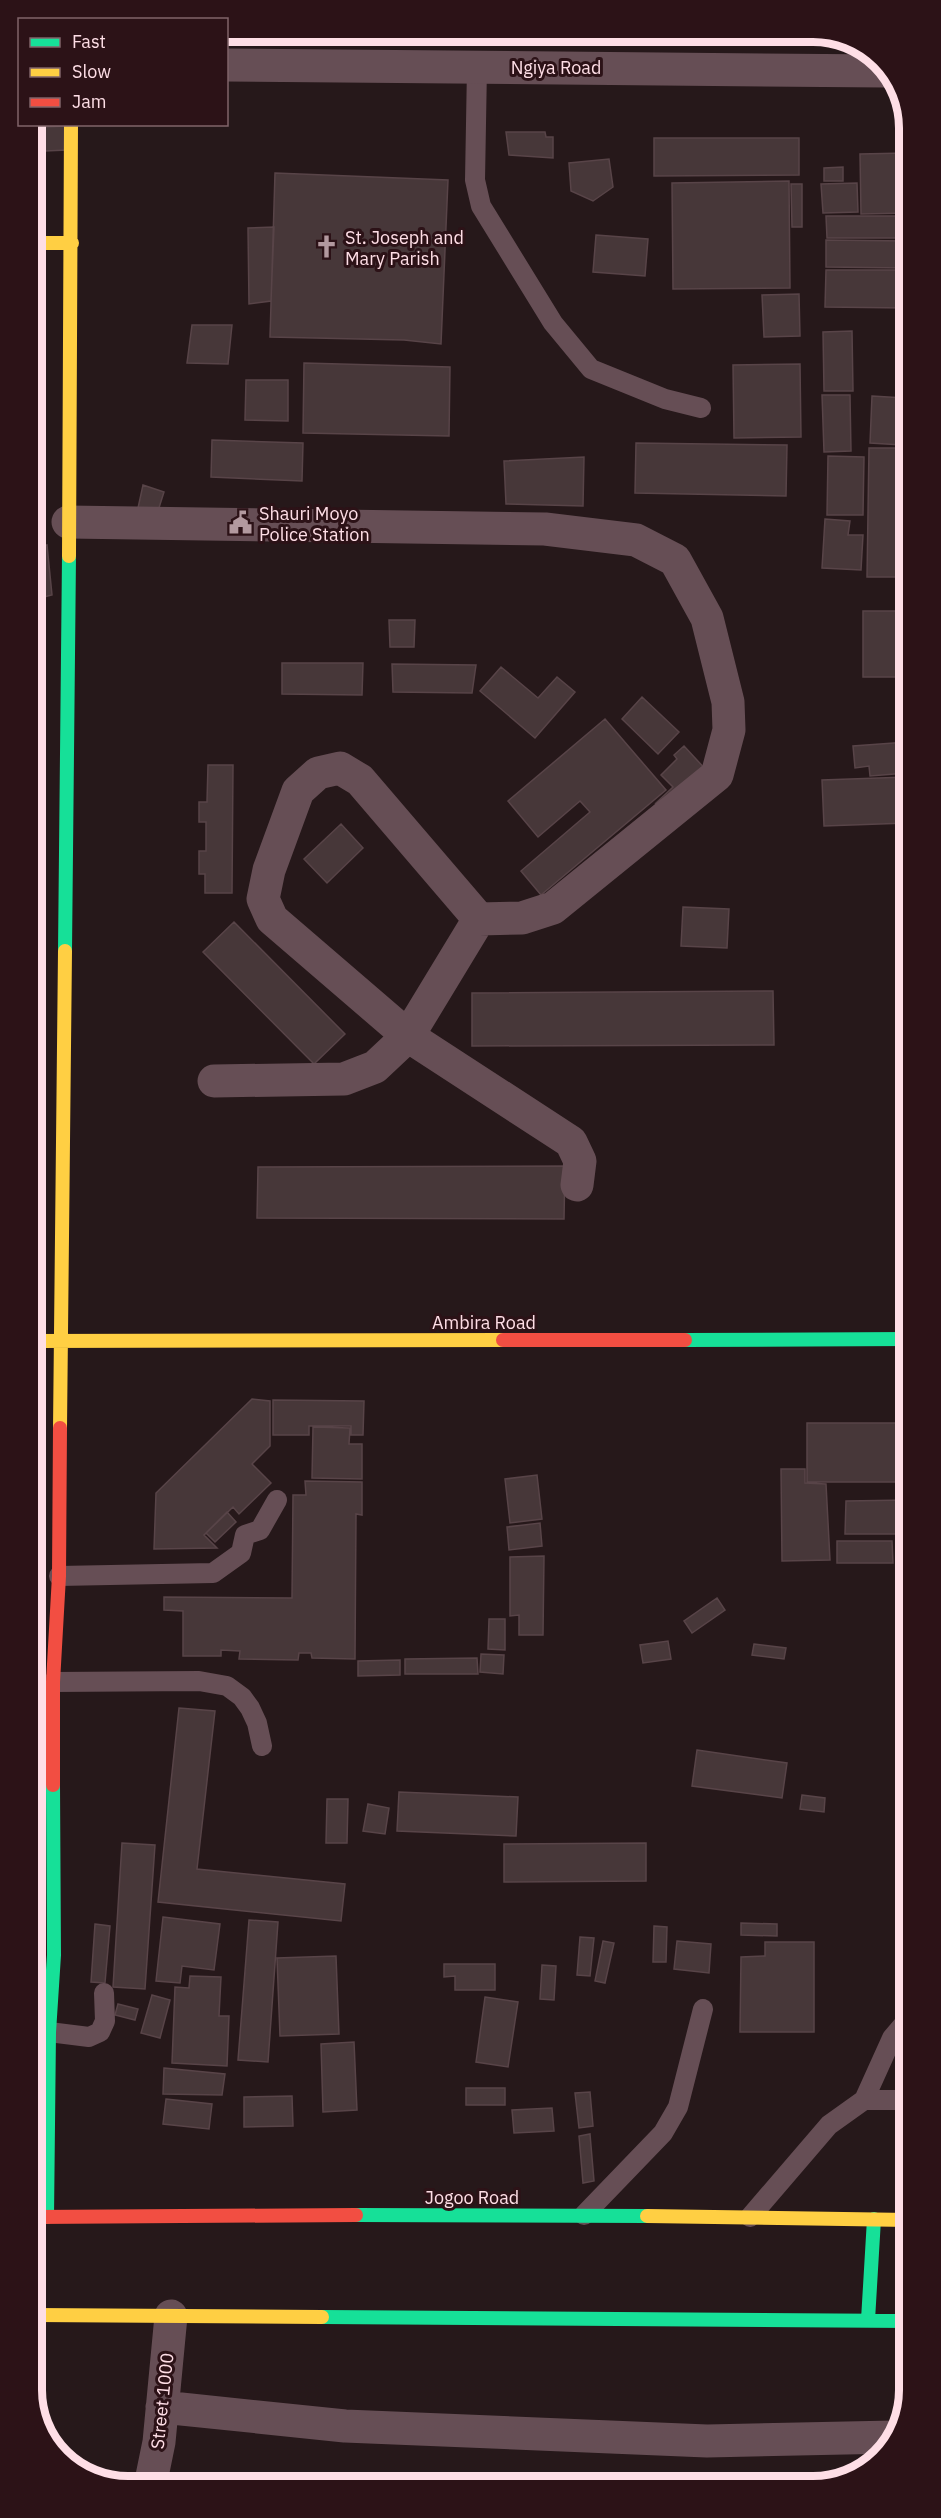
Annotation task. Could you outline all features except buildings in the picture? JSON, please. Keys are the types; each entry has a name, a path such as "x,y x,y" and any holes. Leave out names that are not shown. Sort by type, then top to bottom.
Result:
{"street":[{"name":"Ngiya Road","path":"228,65 878,71"},
{"path":"42,2194 54,1955 53,1682 59,1576 72,243 71,126"},
{"path":"42,243 72,243"},
{"path":"68,522 545,529 636,540 675,560 707,618 728,702 729,730 717,775 553,908 522,918 479,919"},
{"path":"479,919 360,780 340,768 318,772 298,791 268,870 263,898 272,919 408,1036 571,1142 580,1161 577,1185"},
{"path":"214,1081 344,1079 375,1067 408,1036 479,919"},
{"name":"Ambira Road","path":"42,1341 899,1339"},
{"name":"Jogoo Road","path":"42,2217 584,2215 899,2220"},
{"path":"868,2320 874,2219"},
{"path":"42,2315 899,2321"},
{"name":"Street 1000","path":"152,2476 159,2442 171,2316"},
{"path":"162,2407 345,2426 707,2441 884,2437"}],"lane":[{"path":"477,67 475,180 481,206 553,323 591,369 664,399 701,408"},
{"path":"59,1576 213,1573 241,1553 245,1535 260,1530 277,1500"},
{"path":"53,1682 199,1681 227,1686 242,1697 250,1708 257,1723 261,1746"},
{"path":"42,1956 54,1955"},
{"path":"49,2032 89,2037 100,2032 105,2021 104,1993"},
{"path":"584,2215 663,2133 678,2107 703,2009"},
{"path":"750,2217 829,2125 864,2100 892,2037 899,2029"},
{"path":"864,2100 899,2100"}],"traffic: fast":[{"path":"65,951 69,556"},
{"path":"685,1340 899,1339"},
{"path":"47,2217 49,2032 54,1955 53,1785"},
{"path":"356,2215 647,2216"},
{"path":"868,2320 874,2219"},
{"path":"322,2317 899,2321"}],"traffic: slow":[{"path":"69,556 71,126"},
{"path":"42,243 72,243"},
{"path":"60,1428 65,951"},
{"path":"42,1341 503,1340"},
{"path":"647,2216 899,2220"},
{"path":"42,2315 322,2317"}],"traffic: jam":[{"path":"503,1340 685,1340"},
{"path":"53,1785 53,1682 59,1576 60,1428"},
{"path":"42,2217 356,2215"}],"place":[{"name":"St. Joseph and Mary Parish","path":"327,247"},
{"name":"Shauri Moyo Police Station","path":"241,523"}]}
